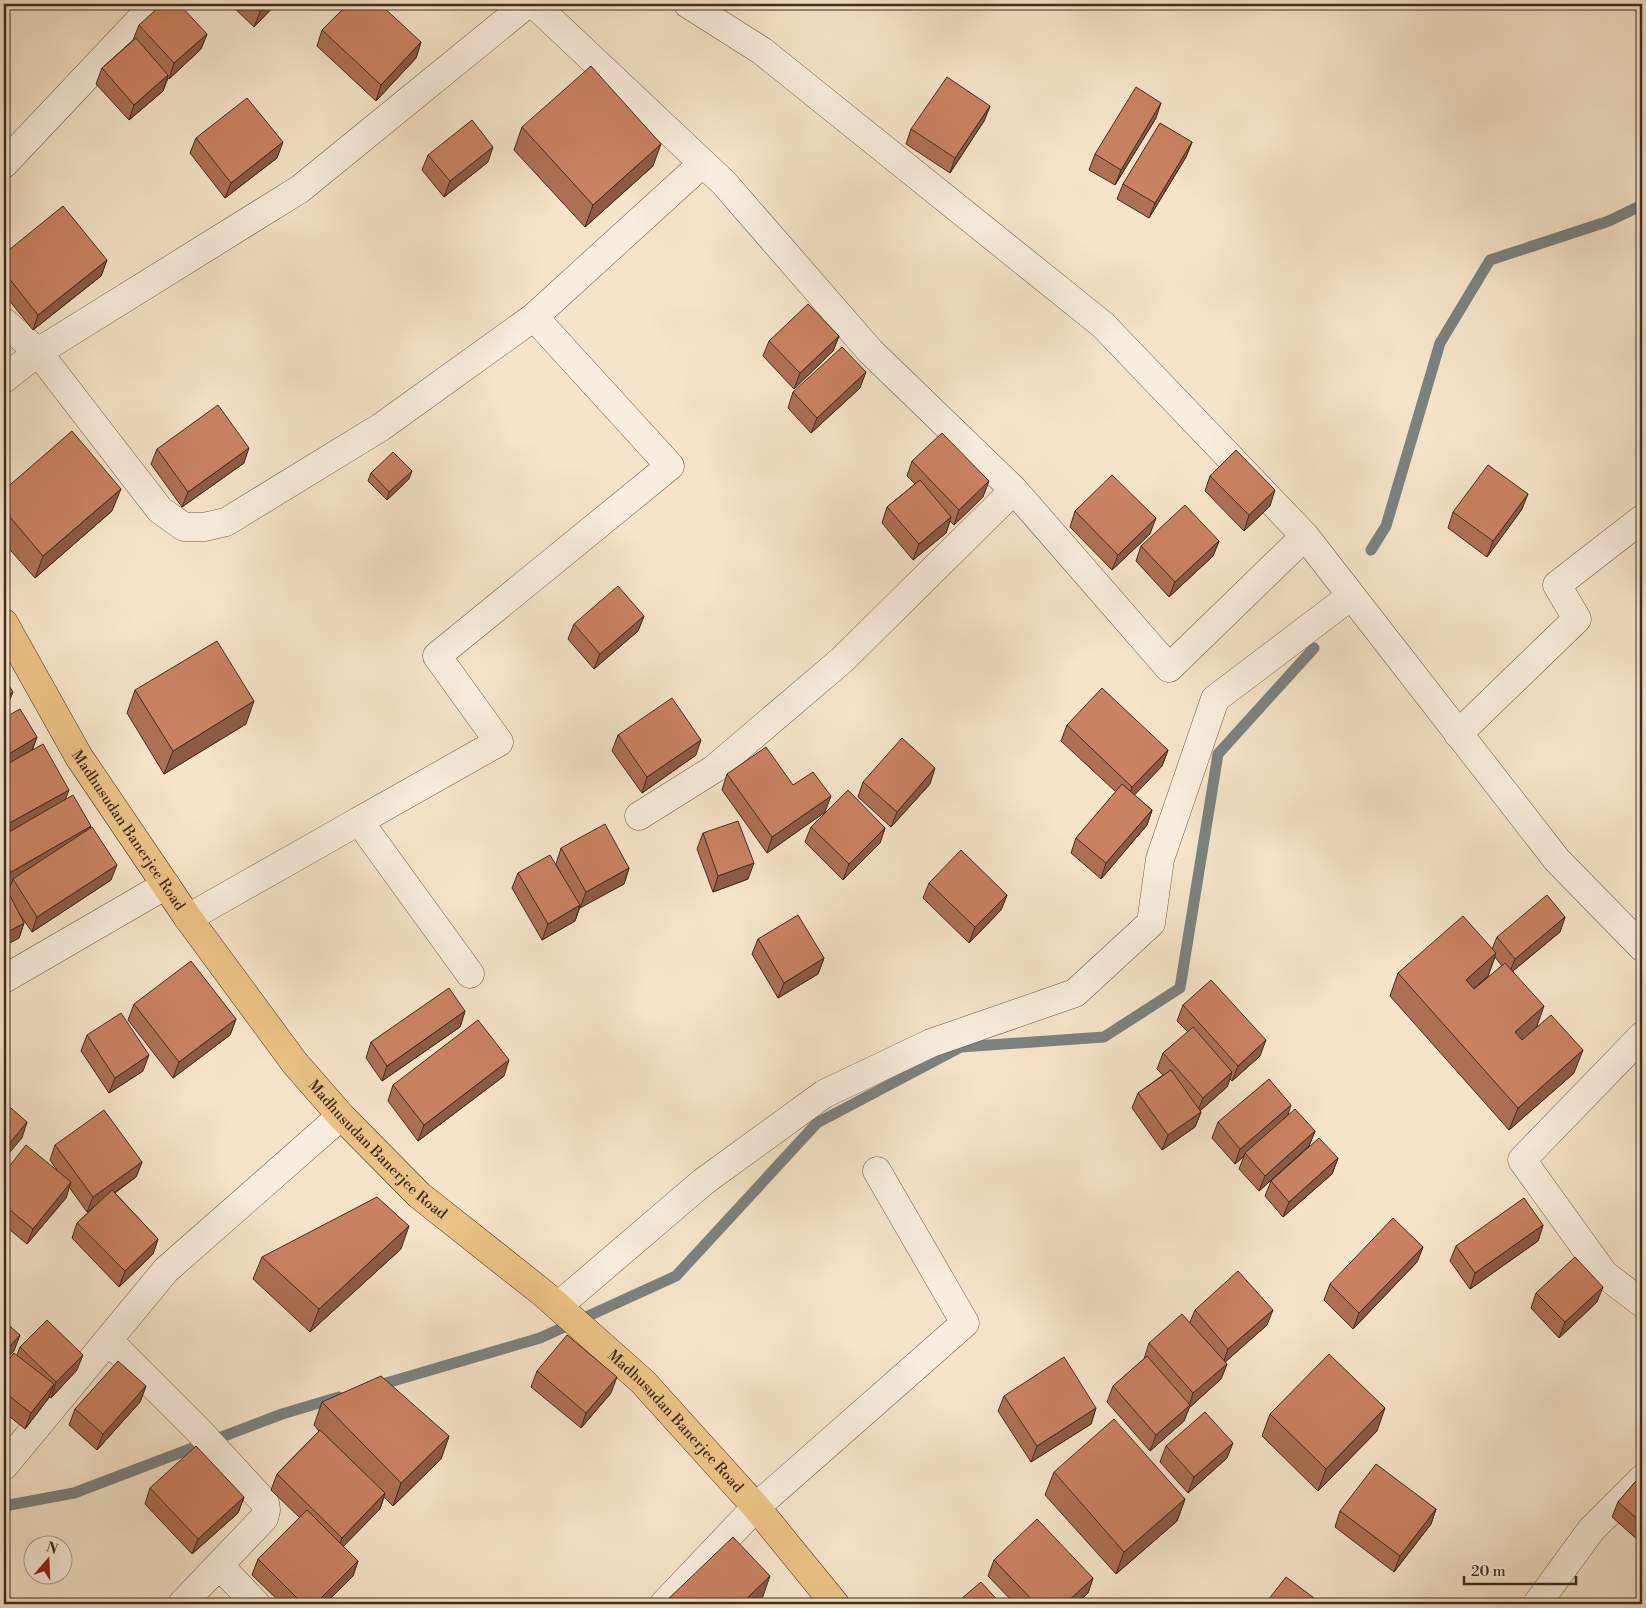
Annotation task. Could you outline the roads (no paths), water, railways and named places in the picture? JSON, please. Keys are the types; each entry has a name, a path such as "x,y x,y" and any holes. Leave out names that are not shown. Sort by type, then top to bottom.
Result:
{"main road":[{"name":"Madhusudan Banerjee Road","path":"4,623 79,757 188,918 289,1054 341,1116 419,1195 551,1300 643,1382 756,1507 835,1604"}],"street":[{"path":"4,164 155,4"},
{"path":"4,379 38,352 300,189 527,4"},
{"path":"534,4 724,183 870,351 1014,490 1169,668 1306,536"},
{"path":"688,4 762,51 1103,325 1306,536 1557,860 1642,947"},
{"path":"4,322 38,352 160,510 184,527 204,527 226,522 381,427 534,317 703,163"},
{"path":"188,918 499,742 436,656 670,466 534,317"},
{"path":"640,816 714,769 842,660 1014,490"},
{"path":"1458,734 1577,620 1557,585 1642,519"},
{"path":"551,1300 703,1182 824,1094 931,1043 1075,993 1151,923 1160,859 1215,699 1351,596"},
{"path":"360,821 470,974"},
{"path":"4,979 166,885"},
{"path":"1642,1036 1522,1160 1604,1274 1642,1303"},
{"path":"4,1466 166,1270 341,1116"},
{"path":"664,1604 756,1507 965,1323 877,1171"},
{"path":"108,1340 260,1495 266,1510 264,1518 182,1604"},
{"path":"1537,1604 1591,1530 1642,1478"},
{"path":"220,1566 256,1604"}],"waterway":[{"path":"1371,550 1386,526 1440,343 1490,260 1609,221 1642,205"},
{"path":"376,1386 540,1338 676,1276 817,1123 961,1047 1104,1037 1180,988 1218,754 1314,648"},
{"path":"4,1506 74,1493 282,1414 339,1397"}]}
